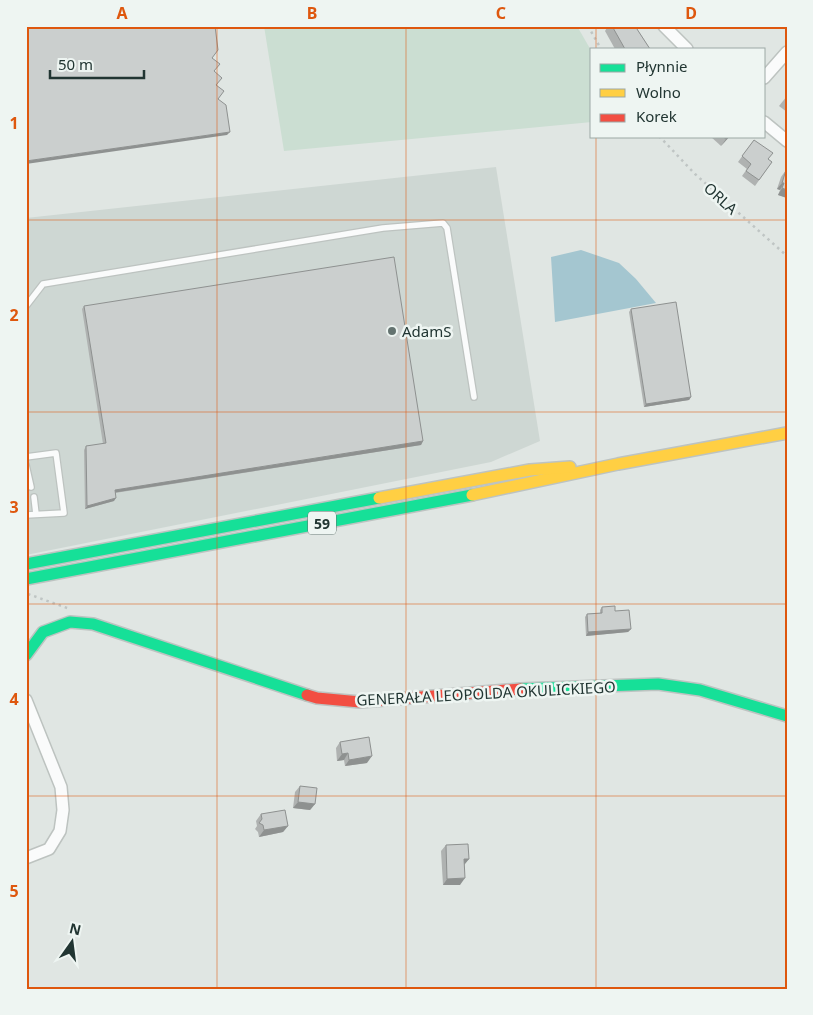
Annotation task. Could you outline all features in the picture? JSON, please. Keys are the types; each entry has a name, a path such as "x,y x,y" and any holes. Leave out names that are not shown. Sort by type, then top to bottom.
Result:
{"main road":[{"name":"59","path":"26,579 532,484 618,464 787,433"},
{"name":"59","path":"26,564 530,470 618,464"},
{"name":"GENERAŁA LEOPOLDA OKULICKIEGO","path":"26,655 43,632 70,622 93,624 317,698 360,702 501,690 658,684 700,690 787,716"}],"street":[{"path":"664,26 686,48"},
{"path":"766,76 787,52"},
{"path":"766,124 787,141"},
{"path":"26,700 62,787 63,810 60,831 49,848 26,858"}],"lane":[{"path":"26,306 43,284 383,228 442,223 447,228 474,397"},
{"path":"26,457 56,452 64,513 26,515"},
{"path":"26,464 31,487"},
{"path":"34,497 36,514"}],"path":[{"path":"588,26 600,48"},
{"name":"ORLA","path":"661,138 695,174 787,256"}],"shaded area":[{"path":"496,167 540,441 491,462 26,555 26,218"}],"green space":[{"path":"264,26 577,26 590,49 590,122 284,151"}],"water":[{"path":"581,250 619,263 636,279 656,303 555,322 551,257"}],"building":[{"path":"26,26 215,26 218,50 212,58 220,64 214,71 222,78 216,85 224,91 218,99 226,105 230,132 26,161"},
{"path":"612,26 635,26 649,48 624,48"},
{"path":"754,140 773,153 768,159 772,162 759,180 746,171 751,164 742,156"},
{"path":"787,171 787,190 782,188"},
{"path":"394,257 423,441 115,490 116,498 87,506 86,446 106,443 84,306"},
{"path":"676,302 691,397 646,404 631,309"},
{"path":"615,606 615,611 629,610 631,629 588,632 587,614 602,613 602,607"},
{"path":"369,737 372,756 349,760 348,753 342,754 340,742"},
{"path":"300,786 317,788 315,804 298,802"},
{"path":"285,810 288,826 264,830 263,825 259,823 262,819 261,814"},
{"path":"468,844 469,859 464,859 465,878 447,879 446,845"}],"traffic: fast":[{"path":"26,579 472,495"},
{"path":"26,564 379,498"},
{"path":"26,655 43,632 70,622 93,624 307,695"},
{"path":"521,689 658,684 700,690 787,716"}],"traffic: slow":[{"path":"472,495 618,464 787,433"},
{"path":"379,498 530,470 570,467"}],"traffic: jam":[{"path":"307,695 317,698 360,702 521,689"}],"place":[{"name":"AdamS","path":"392,331"}]}
